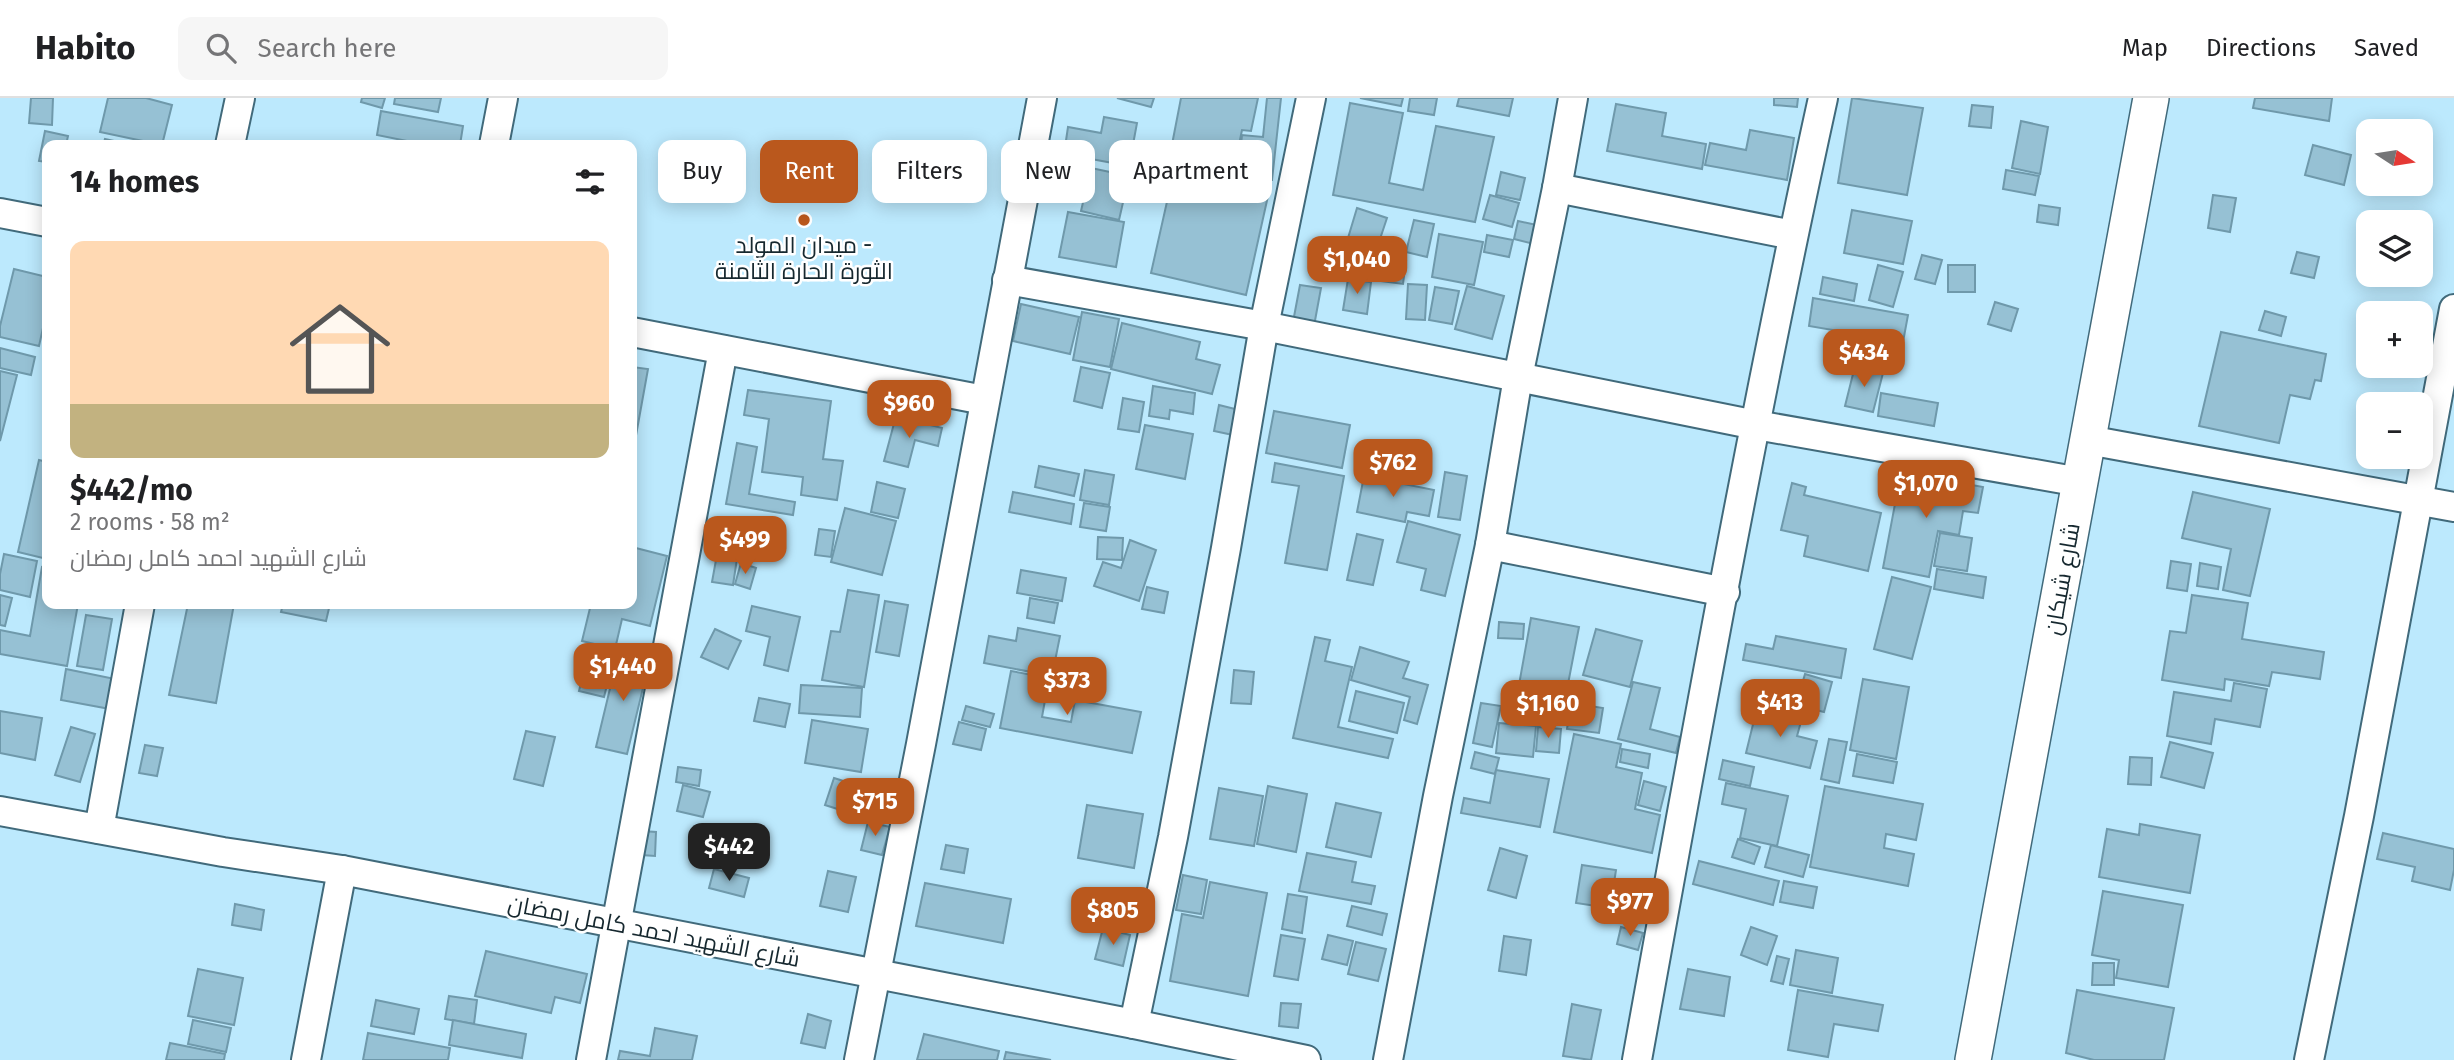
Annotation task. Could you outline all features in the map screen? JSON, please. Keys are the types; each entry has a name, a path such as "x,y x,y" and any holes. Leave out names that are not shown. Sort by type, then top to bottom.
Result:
{"street":[{"path":"231,140 240,98"},
{"path":"495,140 503,98"},
{"path":"859,1060 1042,98"},
{"path":"1134,1024 1176,824 1264,326 1311,98"},
{"path":"1388,1060 1438,796 1490,545 1518,377 1573,98"},
{"path":"1637,1060 1756,425 1822,98"},
{"name":"شارع شيكان","path":"1973,1060 2151,98"},
{"path":"1557,188 1793,235"},
{"path":"0,213 42,221"},
{"path":"1007,280 1264,326 1756,425 2080,482"},
{"path":"2309,1060 2454,309"},
{"path":"637,333 984,400"},
{"path":"591,1060 723,350"},
{"path":"2088,440 2454,507"},
{"path":"1490,545 1725,592"},
{"path":"99,829 139,609"},
{"name":"شارع الشهيد احمد كامل رمضان","path":"0,811 223,852 342,870 1306,1060"},
{"path":"306,1060 342,870"}],"building":[{"path":"31,98 53,98 52,125 29,123"},
{"path":"108,98 146,98 172,105 163,140 138,140 100,132"},
{"path":"362,98 385,98 382,108 361,102"},
{"path":"395,98 441,98 438,112 394,104"},
{"path":"1117,98 1154,98 1151,107"},
{"path":"1181,98 1258,98 1251,131 1242,130 1240,140 1173,140"},
{"path":"1267,98 1281,98 1272,180 1272,140 1242,140 1242,135 1263,137"},
{"path":"1360,98 1403,98 1401,106"},
{"path":"1410,98 1437,98 1434,115 1408,111"},
{"path":"1459,98 1513,98 1509,116 1457,106"},
{"path":"1774,98 1798,98 1797,107 1774,105"},
{"path":"1852,98 1923,108 1907,195 1838,183"},
{"path":"2255,98 2332,98 2329,121 2253,108"},
{"path":"1350,103 1403,113 1389,183 1423,190 1436,126 1494,137 1475,222 1333,195"},
{"path":"1616,104 1666,113 1662,136 1706,144 1702,169 1607,151"},
{"path":"1972,105 1993,107 1991,128 1969,126"},
{"path":"381,111 463,126 461,140 402,140 377,135"},
{"path":"1104,117 1137,123 1134,140 1109,140 1109,162 1095,160 1095,140 1066,140 1068,127 1101,133"},
{"path":"2021,121 2048,127 2040,174 2012,168"},
{"path":"1750,130 1794,138 1787,180 1705,165 1710,143 1746,150"},
{"path":"45,131 68,136 67,140 43,140"},
{"path":"2313,145 2351,155 2344,185 2305,175"},
{"path":"1095,169 1109,172 1109,203 1123,203 1119,220 1081,211 1083,203 1095,203"},
{"path":"2006,170 2039,176 2035,195 2003,189"},
{"path":"1501,172 1525,178 1520,200 1496,195"},
{"path":"1490,195 1519,203 1512,227 1483,219"},
{"path":"2213,195 2236,198 2230,232 2208,228"},
{"path":"1167,203 1266,203 1246,295 1151,273"},
{"path":"2039,205 2060,208 2058,225 2037,222"},
{"path":"1357,208 1387,218 1374,257 1345,248"},
{"path":"1852,210 1912,221 1903,264 1844,253"},
{"path":"1068,212 1124,222 1116,267 1059,257"},
{"path":"1414,220 1434,224 1427,257 1406,252"},
{"path":"1518,221 1546,227 1542,246 1514,239"},
{"path":"1439,234 1483,242 1474,285 1432,277"},
{"path":"1487,235 1513,240 1509,257 1484,252"},
{"path":"2297,252 2319,257 2314,278 2291,273"},
{"path":"1922,255 1942,260 1935,284 1915,279"},
{"path":"1383,259 1406,261 1403,284 1380,281"},
{"path":"1878,265 1903,272 1893,307 1869,300"},
{"path":"1948,265 1975,265 1975,292 1948,292"},
{"path":"14,269 42,276 42,332 39,346 0,337 0,326"},
{"path":"1823,277 1857,284 1854,301 1820,294"},
{"path":"1348,279 1371,282 1367,314 1343,310"},
{"path":"1408,284 1427,285 1425,320 1406,319"},
{"path":"1300,285 1321,288 1314,326 1293,322"},
{"path":"1467,286 1504,296 1492,339 1455,329"},
{"path":"1435,287 1459,291 1452,324 1429,320"},
{"path":"1813,298 1908,315 1903,342 1809,326"},
{"path":"1995,302 2018,309 2011,331 1988,324"},
{"path":"1021,304 1079,317 1070,354 1013,341"},
{"path":"2265,311 2286,317 2281,336 2259,330"},
{"path":"1082,312 1119,319 1110,367 1073,360"},
{"path":"1122,323 1200,342 1196,359 1220,365 1212,394 1111,369"},
{"path":"2221,332 2326,354 2321,381 2315,380 2310,399 2290,395 2279,443 2199,426"},
{"path":"0,348 35,357 31,375 0,368"},
{"path":"1855,366 1883,373 1873,412 1845,406"},
{"path":"1081,367 1110,373 1102,408 1074,401"},
{"path":"637,368 648,369 637,430"},
{"path":"0,371 17,375 0,441"},
{"path":"1153,386 1195,393 1193,414 1170,410 1169,419 1149,416"},
{"path":"748,390 831,401 823,459 843,461 837,500 801,495 803,477 762,472 769,419 744,415"},
{"path":"1881,393 1938,403 1934,426 1878,416"},
{"path":"1123,398 1144,402 1139,432 1118,429"},
{"path":"1219,405 1239,410 1233,435 1214,431"},
{"path":"1274,411 1350,425 1342,468 1266,453"},
{"path":"896,416 942,428 938,446 915,440 908,467 884,461"},
{"path":"1145,425 1193,434 1185,479 1136,469"},
{"path":"737,443 757,447 749,494 795,502 793,515 726,504"},
{"path":"39,460 42,461 42,558 18,552"},
{"path":"1275,463 1344,476 1327,570 1285,563 1299,486 1272,482"},
{"path":"1039,466 1079,474 1074,496 1035,487"},
{"path":"1085,470 1114,475 1109,505 1080,500"},
{"path":"1445,472 1467,476 1460,520 1438,517"},
{"path":"1901,472 1983,487 1978,513 1963,511 1959,535 1938,531 1929,577 1883,568"},
{"path":"1364,476 1434,490 1429,516 1407,512 1405,522 1357,512"},
{"path":"877,482 905,489 898,518 871,512"},
{"path":"1792,483 1806,487 1804,495 1881,513 1868,571 1804,556 1808,536 1781,530"},
{"path":"1013,492 1074,504 1071,524 1009,512"},
{"path":"2193,492 2270,509 2250,596 2223,590 2231,549 2182,538"},
{"path":"1084,503 1110,507 1106,531 1080,527"},
{"path":"845,508 896,521 882,575 831,562"},
{"path":"1408,521 1460,535 1445,596 1421,590 1426,569 1397,562"},
{"path":"819,529 835,531 831,557 815,555"},
{"path":"1940,533 1972,538 1967,571 1934,566"},
{"path":"1357,534 1383,540 1373,585 1347,580"},
{"path":"1098,537 1123,538 1122,560 1097,559"},
{"path":"1130,540 1156,550 1139,601 1094,586 1103,562 1121,568"},
{"path":"637,548 667,556 650,626 622,619 615,649 582,641 590,609 637,609"},
{"path":"718,549 738,552 733,585 712,582"},
{"path":"4,554 37,561 30,597 0,590"},
{"path":"2171,561 2191,564 2187,591 2167,588"},
{"path":"741,563 756,568 750,589 735,584"},
{"path":"2200,563 2221,567 2218,589 2197,586"},
{"path":"42,567 42,609 77,609 67,666 0,654 0,630 30,636"},
{"path":"1937,569 1986,577 1983,598 1934,589"},
{"path":"1021,570 1066,578 1062,601 1017,593"},
{"path":"1892,577 1931,587 1912,659 1874,649"},
{"path":"1147,587 1168,592 1164,613 1142,609"},
{"path":"848,590 879,595 864,687 822,680 831,631 840,632"},
{"path":"0,595 12,598 5,626 0,625"},
{"path":"2192,595 2248,603 2242,639 2324,652 2320,679 2272,672 2269,686 2225,679 2224,690 2162,680 2170,631 2186,633"},
{"path":"1030,598 1058,603 1054,623 1027,618"},
{"path":"885,601 908,605 899,656 876,652"},
{"path":"752,606 800,617 788,671 764,665 770,637 746,631"},
{"path":"187,609 233,609 216,703 169,695"},
{"path":"282,609 329,609 326,621 281,612"},
{"path":"86,615 112,619 103,670 77,666"},
{"path":"1531,618 1579,627 1562,715 1515,707"},
{"path":"1499,622 1524,624 1523,639 1498,638"},
{"path":"1018,628 1060,636 1052,676 984,663 989,636 1016,641"},
{"path":"715,629 741,641 728,669 701,657"},
{"path":"1596,629 1642,641 1630,687 1583,675"},
{"path":"1776,636 1846,649 1841,678 1743,660 1746,644 1773,649"},
{"path":"1315,637 1330,640 1325,661 1352,667 1338,727 1393,739 1388,758 1293,738"},
{"path":"590,647 615,653 604,697 579,691"},
{"path":"1360,647 1409,662 1403,678 1428,685 1417,724 1404,720 1410,697 1351,680"},
{"path":"619,651 650,659 627,754 596,747"},
{"path":"66,669 115,679 110,709 61,700"},
{"path":"1234,670 1254,672 1251,704 1231,703"},
{"path":"1011,671 1049,678 1042,717 1071,722 1075,700 1141,712 1132,753 1000,728"},
{"path":"1805,674 1832,682 1824,712 1796,705"},
{"path":"1863,679 1909,687 1896,759 1850,750"},
{"path":"1633,682 1660,688 1650,729 1680,737 1676,753 1618,739"},
{"path":"2234,683 2267,689 2260,727 2215,719 2211,744 2167,736 2174,692 2231,701"},
{"path":"801,685 862,688 860,717 799,713"},
{"path":"1356,691 1404,703 1397,733 1349,721"},
{"path":"759,698 790,704 785,727 754,721"},
{"path":"1481,703 1501,706 1492,747 1473,743"},
{"path":"1571,703 1603,708 1599,733 1567,729"},
{"path":"966,706 994,714 990,727 962,720"},
{"path":"1757,708 1802,718 1797,736 1817,741 1810,768 1746,753"},
{"path":"0,711 42,718 35,760 0,753"},
{"path":"812,720 868,729 861,772 805,763"},
{"path":"959,722 986,729 981,750 953,744"},
{"path":"1499,723 1536,726 1533,757 1496,753"},
{"path":"71,727 95,734 80,782 55,775"},
{"path":"1538,727 1561,729 1559,753 1536,751"},
{"path":"526,731 555,737 543,786 514,779"},
{"path":"1574,734 1621,744 1616,767 1642,773 1635,809 1660,815 1652,853 1554,832"},
{"path":"1829,739 1847,742 1839,783 1821,779"},
{"path":"2170,742 2213,753 2204,788 2161,777"},
{"path":"145,745 163,748 157,776 139,773"},
{"path":"1622,749 1650,754 1648,768 1620,762"},
{"path":"1475,752 1499,758 1495,774 1471,768"},
{"path":"1857,754 1897,762 1893,783 1853,776"},
{"path":"2130,757 2152,758 2151,785 2128,784"},
{"path":"1723,760 1754,767 1750,786 1719,779"},
{"path":"678,767 701,770 699,786 676,782"},
{"path":"1496,770 1549,779 1540,827 1461,813 1464,798 1490,803"},
{"path":"834,778 856,785 847,812 825,805"},
{"path":"1644,781 1666,787 1660,811 1638,805"},
{"path":"1726,783 1788,796 1777,846 1740,838 1746,809 1722,804"},
{"path":"683,785 710,792 703,817 677,811"},
{"path":"1268,786 1307,794 1296,852 1257,844"},
{"path":"1825,786 1923,804 1916,840 1886,834 1884,848 1914,854 1908,886 1810,867"},
{"path":"1219,788 1263,796 1254,846 1210,839"},
{"path":"1336,803 1381,813 1371,857 1326,847"},
{"path":"1087,805 1143,814 1134,868 1078,858"},
{"path":"868,822 890,827 882,855 861,850"},
{"path":"2140,824 2200,835 2190,893 2099,877 2107,829 2139,835"},
{"path":"642,831 656,832 655,856 641,855"},
{"path":"2383,833 2454,849 2450,890 2412,881 2415,867 2377,859"},
{"path":"1738,839 1760,847 1754,864 1732,857"},
{"path":"946,845 968,849 964,873 941,869"},
{"path":"1771,845 1809,855 1803,877 1765,867"},
{"path":"1500,848 1527,856 1516,898 1488,890"},
{"path":"1307,853 1356,862 1352,882 1375,886 1371,904 1299,891"},
{"path":"1699,861 1779,881 1773,905 1693,884"},
{"path":"1582,865 1616,870 1610,908 1576,903"},
{"path":"714,869 749,878 744,897 709,888"},
{"path":"828,871 856,877 848,912 820,906"},
{"path":"1183,875 1207,880 1201,914 1176,910"},
{"path":"1784,881 1817,887 1813,908 1780,902"},
{"path":"1210,882 1267,893 1248,996 1170,981 1182,914 1203,918"},
{"path":"925,883 1011,899 1003,943 916,926"},
{"path":"2103,891 2183,905 2168,987 2116,978 2119,960 2092,955"},
{"path":"1288,894 1307,897 1302,933 1282,929"},
{"path":"235,904 264,910 261,930 232,925"},
{"path":"1352,906 1387,914 1382,935 1347,926"},
{"path":"1621,927 1643,933 1638,950 1617,944"},
{"path":"1751,927 1777,936 1767,965 1741,955"},
{"path":"1103,928 1130,935 1123,966 1095,959"},
{"path":"1281,935 1305,939 1298,980 1274,976"},
{"path":"1328,935 1353,941 1347,965 1322,959"},
{"path":"1504,936 1531,940 1526,975 1499,971"},
{"path":"1356,942 1386,949 1378,981 1348,974"},
{"path":"1796,950 1838,958 1832,993 1790,985"},
{"path":"486,951 587,974 580,1003 555,997 551,1013 475,996"},
{"path":"1777,956 1789,959 1783,984 1771,981"},
{"path":"2093,963 2114,963 2114,985 2092,985"},
{"path":"198,969 243,978 234,1025 188,1016"},
{"path":"1688,969 1730,977 1724,1016 1680,1009"},
{"path":"1798,990 1883,1005 1878,1031 1834,1024 1828,1057 1788,1050"},
{"path":"2077,990 2174,1008 2164,1060 2094,1060 2066,1053"},
{"path":"449,996 477,1000 474,1024 445,1019"},
{"path":"376,1000 419,1009 414,1034 371,1026"},
{"path":"1281,1003 1301,1004 1298,1028 1279,1026"},
{"path":"1572,1004 1601,1010 1591,1060 1563,1056"},
{"path":"808,1014 831,1021 825,1048 801,1043"},
{"path":"193,1020 231,1028 226,1052 188,1044"},
{"path":"453,1020 526,1034 522,1058 449,1045"},
{"path":"655,1028 697,1036 692,1060 618,1060 620,1051 650,1056"},
{"path":"368,1033 450,1048 448,1060 363,1060"},
{"path":"924,1034 999,1051 997,1060 917,1060"},
{"path":"170,1043 225,1054 224,1060 166,1060"},
{"path":"1006,1052 1051,1060 1004,1060"}],"place":[{"name":"ميدان المولد - الثورة الحارة الثامنة","path":"804,220"}]}
